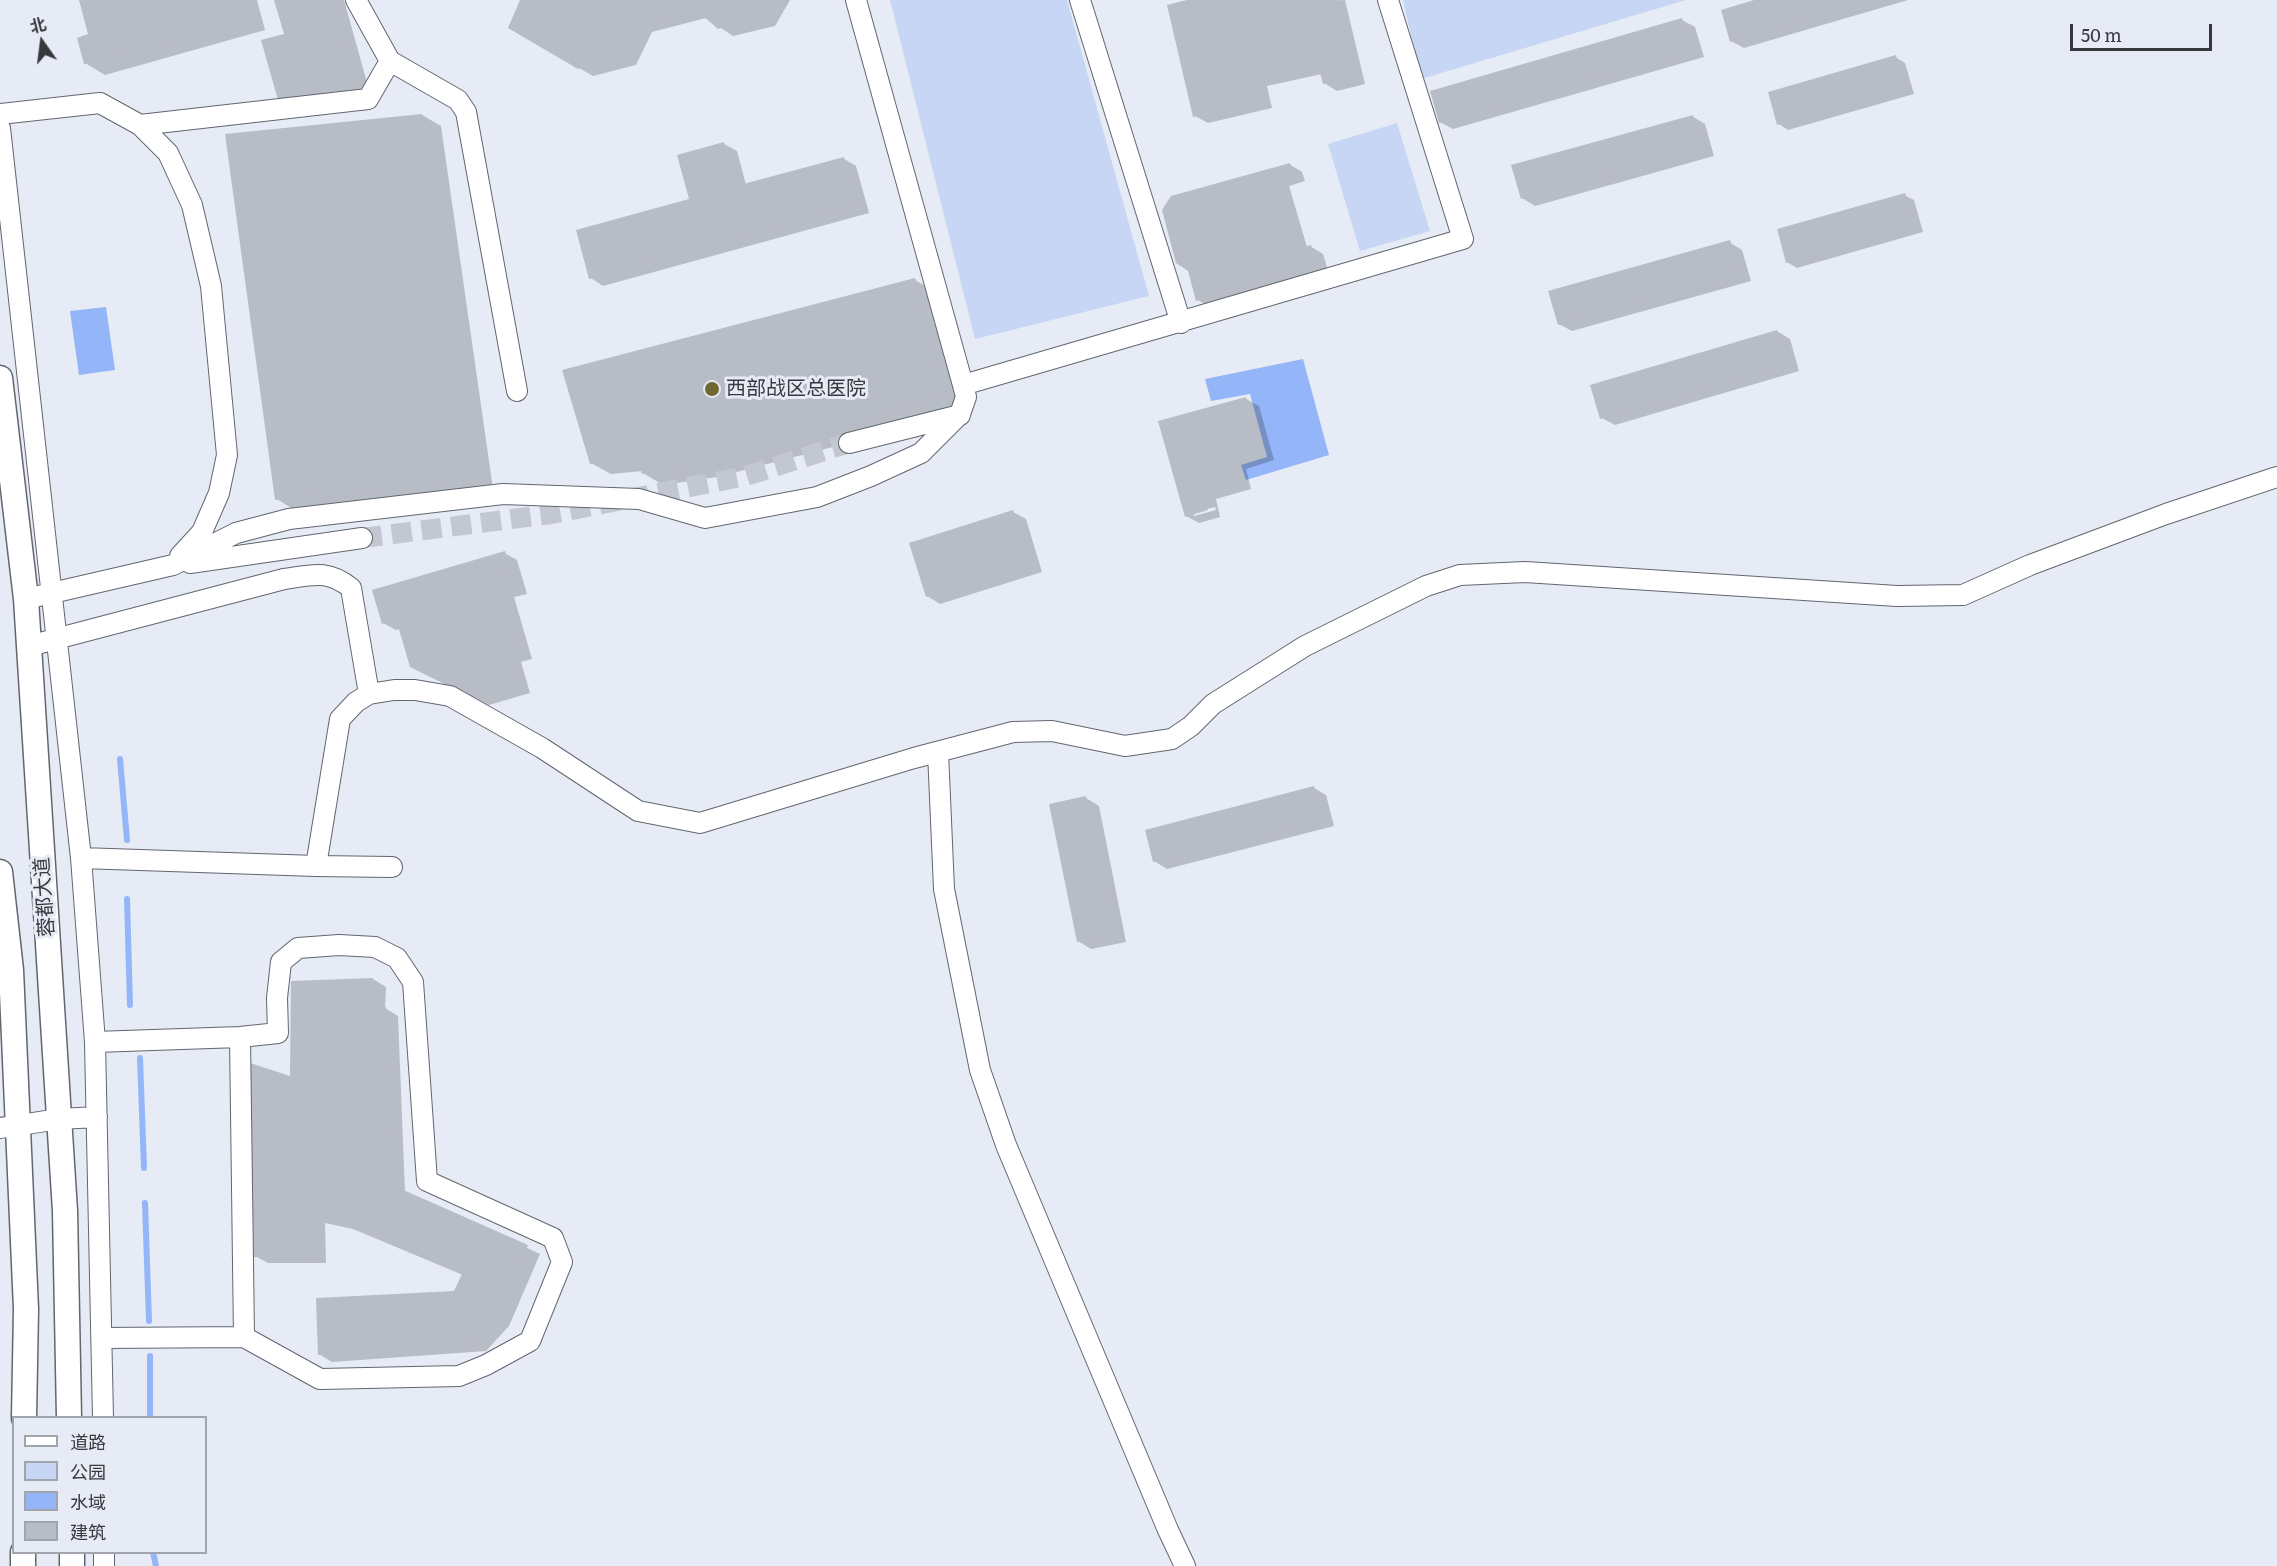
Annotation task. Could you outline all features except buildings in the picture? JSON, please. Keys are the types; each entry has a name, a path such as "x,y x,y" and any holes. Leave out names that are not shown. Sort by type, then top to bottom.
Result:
{"main road":[{"name":"蓉都大道","path":"0,378 26,599 65,1211 69,1416"},
{"name":"蓉都大道","path":"0,872 11,970 9,1126 26,1309 24,1416"}],"street":[{"path":"356,0 390,61 458,100 466,112 517,391"},
{"path":"173,565 236,533 289,519 503,494 639,499 705,518 817,496 871,476 921,453 960,414 966,397 856,0"},
{"path":"1080,0 1181,323"},
{"path":"963,386 1463,238 1388,0"},
{"path":"140,125 368,99 390,61"},
{"path":"0,114 100,103 140,125 168,153 192,205 211,286 228,455 219,493 202,532 173,565"},
{"path":"0,128 81,858 95,1042 103,1416"},
{"path":"849,443 960,414"},
{"path":"316,866 340,719 356,702 369,694 394,690 415,690 450,696 542,748 638,811 700,823 1013,732 1052,731 1125,746 1172,739 1191,726 1213,704 1305,646 1426,586 1460,575 1525,572 1897,596 1963,595 2040,561 2166,514 2277,477"},
{"path":"26,599 173,565 362,538"},
{"path":"29,646 56,641 284,579 319,573 339,579 351,588 369,694"},
{"path":"938,752 944,890 980,1070 1006,1145 1185,1566"},
{"path":"81,858 392,867"},
{"path":"95,1042 240,1037 278,1033 277,998 281,962 298,948 339,945 375,947 398,958 413,982 427,1181 553,1238 562,1262 530,1341 486,1365 459,1376 320,1379 244,1337 102,1338"},
{"path":"240,1037 244,1337"},
{"path":"9,1126 59,1119 97,1117"}],"green space":[{"path":"890,0 1067,0 1149,296 975,339"},
{"path":"1403,0 1686,0 1421,79"},
{"path":"1397,123 1430,231 1360,251 1328,144"}],"water":[{"path":"106,307 115,370 79,375 70,311"},
{"path":"1303,359 1329,455 1246,480 1241,465 1267,457 1250,394 1211,401 1205,379"}],"waterway":[{"path":"120,759 127,840"},
{"path":"127,899 130,1005"},
{"path":"140,1058 144,1168"},
{"path":"145,1203 149,1321"},
{"path":"150,1356 150,1416"},
{"path":"153,1554 156,1566"}],"tunnel":[{"path":"362,538 551,514 746,476 849,443"}],"place":[{"name":"西部战区总医院","path":"712,389"}]}
